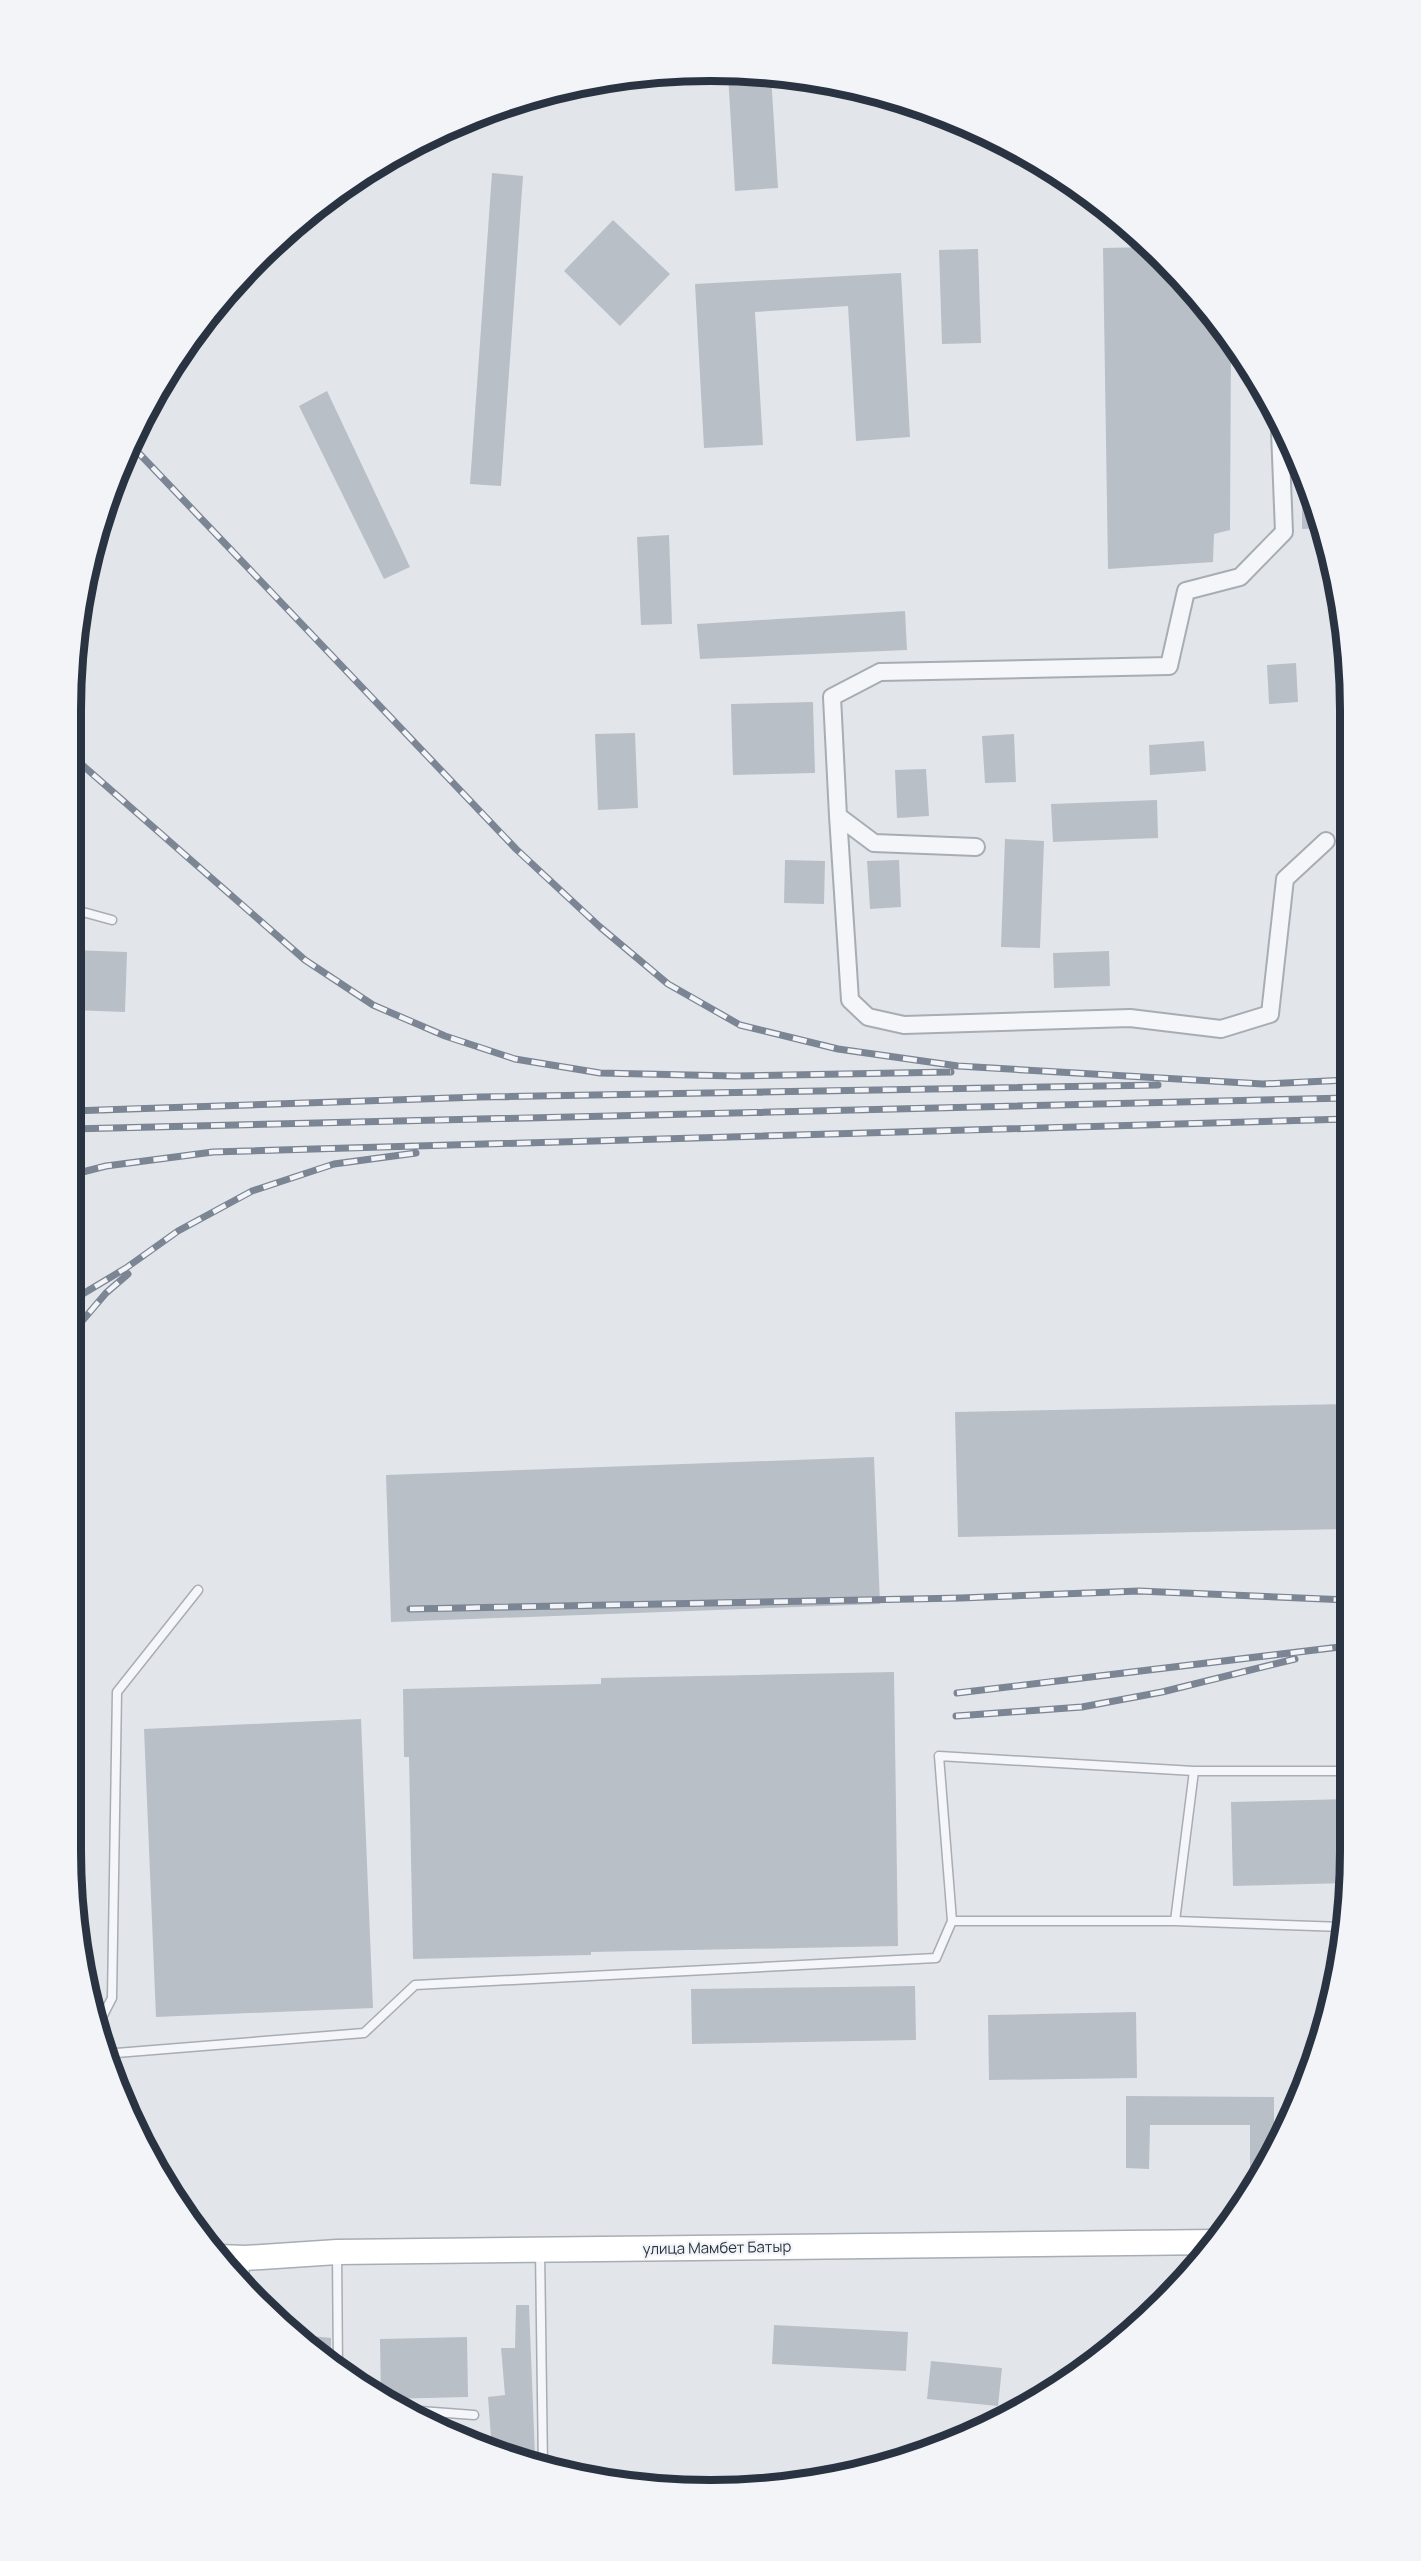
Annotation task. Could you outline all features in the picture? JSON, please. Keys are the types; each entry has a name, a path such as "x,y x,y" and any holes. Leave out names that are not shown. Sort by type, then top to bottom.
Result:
{"main road":[{"name":"улица Мамбет Батыр","path":"230,2257 337,2252 1203,2242"}],"street":[{"path":"1281,444 1284,532 1240,577 1186,591 1169,666 880,672 832,697 850,1000 868,1017 904,1025 1130,1018 1221,1029 1270,1014 1285,879 1326,841"},
{"path":"838,816 874,843 976,847"}],"lane":[{"path":"81,911 112,920"},
{"path":"103,2016 112,1998 117,1692 198,1590"},
{"path":"114,2053 364,2033 416,1985 936,1958 952,1921 939,1756 1194,1771 1340,1770"},
{"path":"1176,1921 1194,1771"},
{"path":"952,1921 1176,1921 1336,1927"},
{"path":"540,2250 543,2457"},
{"path":"337,2252 338,2358"},
{"path":"244,2274 245,2258"},
{"path":"425,2411 474,2415"}],"building":[{"path":"728,81 772,84 778,188 735,191"},
{"path":"492,173 523,176 501,486 470,484"},
{"path":"613,220 670,274 620,326 564,271"},
{"path":"1137,247 1184,295 1231,357 1230,530 1214,534 1213,562 1108,569 1103,248"},
{"path":"978,249 981,343 942,344 939,250"},
{"path":"901,273 910,437 856,441 848,306 755,312 763,445 704,448 695,284"},
{"path":"327,391 410,567 384,579 299,406"},
{"path":"1302,495 1313,528 1302,529"},
{"path":"669,535 672,624 641,625 637,537"},
{"path":"905,611 907,650 700,659 697,624"},
{"path":"1296,663 1298,702 1269,704 1267,665"},
{"path":"813,702 815,773 733,775 731,704"},
{"path":"635,733 638,808 598,810 595,734"},
{"path":"1014,734 1016,782 985,783 982,736"},
{"path":"1204,741 1206,771 1150,775 1149,745"},
{"path":"926,769 929,816 897,818 895,770"},
{"path":"1157,800 1158,838 1053,842 1051,804"},
{"path":"1005,839 1044,841 1040,948 1001,947"},
{"path":"785,860 825,861 824,904 784,903"},
{"path":"899,860 901,907 870,909 867,861"},
{"path":"81,950 127,952 125,1012 81,1010"},
{"path":"1109,951 1110,986 1054,988 1053,953"},
{"path":"1340,1404 1340,1529 958,1537 955,1412"},
{"path":"874,1457 880,1604 391,1622 386,1475"},
{"path":"894,1672 898,1946 591,1952 591,1955 413,1959 409,1757 404,1757 403,1689 601,1684 601,1678"},
{"path":"361,1719 373,2008 156,2017 144,1729"},
{"path":"1340,1799 1339,1883 1233,1886 1231,1802"},
{"path":"915,1986 916,2040 692,2044 691,1989"},
{"path":"1136,2012 1137,2078 989,2080 988,2015"},
{"path":"1126,2096 1274,2097 1274,2131 1255,2167 1250,2167 1250,2125 1150,2125 1149,2169 1126,2168"},
{"path":"516,2305 529,2305 535,2455 491,2440 488,2397 505,2395 501,2348 515,2348"},
{"path":"774,2325 908,2332 906,2371 772,2364"},
{"path":"310,2336 331,2338 331,2353"},
{"path":"467,2337 468,2397 401,2399 381,2386 380,2339"},
{"path":"931,2361 1002,2368 998,2406 927,2399"}],"railway":[{"path":"137,451 516,849 600,927 668,984 740,1025 838,1049 958,1066 1263,1084 1340,1080"},
{"path":"81,764 305,960 373,1005 445,1036 515,1059 600,1073 735,1076 951,1072"},
{"path":"81,1111 480,1097 1158,1085"},
{"path":"81,1129 1340,1098"},
{"path":"81,1172 106,1166 213,1152 1340,1119"},
{"path":"81,1295 126,1268 178,1231 252,1191 334,1164 416,1153"},
{"path":"81,1322 106,1293 128,1274"},
{"path":"410,1609 961,1598 1139,1591 1340,1600"},
{"path":"957,1693 1340,1647"},
{"path":"956,1716 1082,1707 1162,1692 1295,1659"}]}
